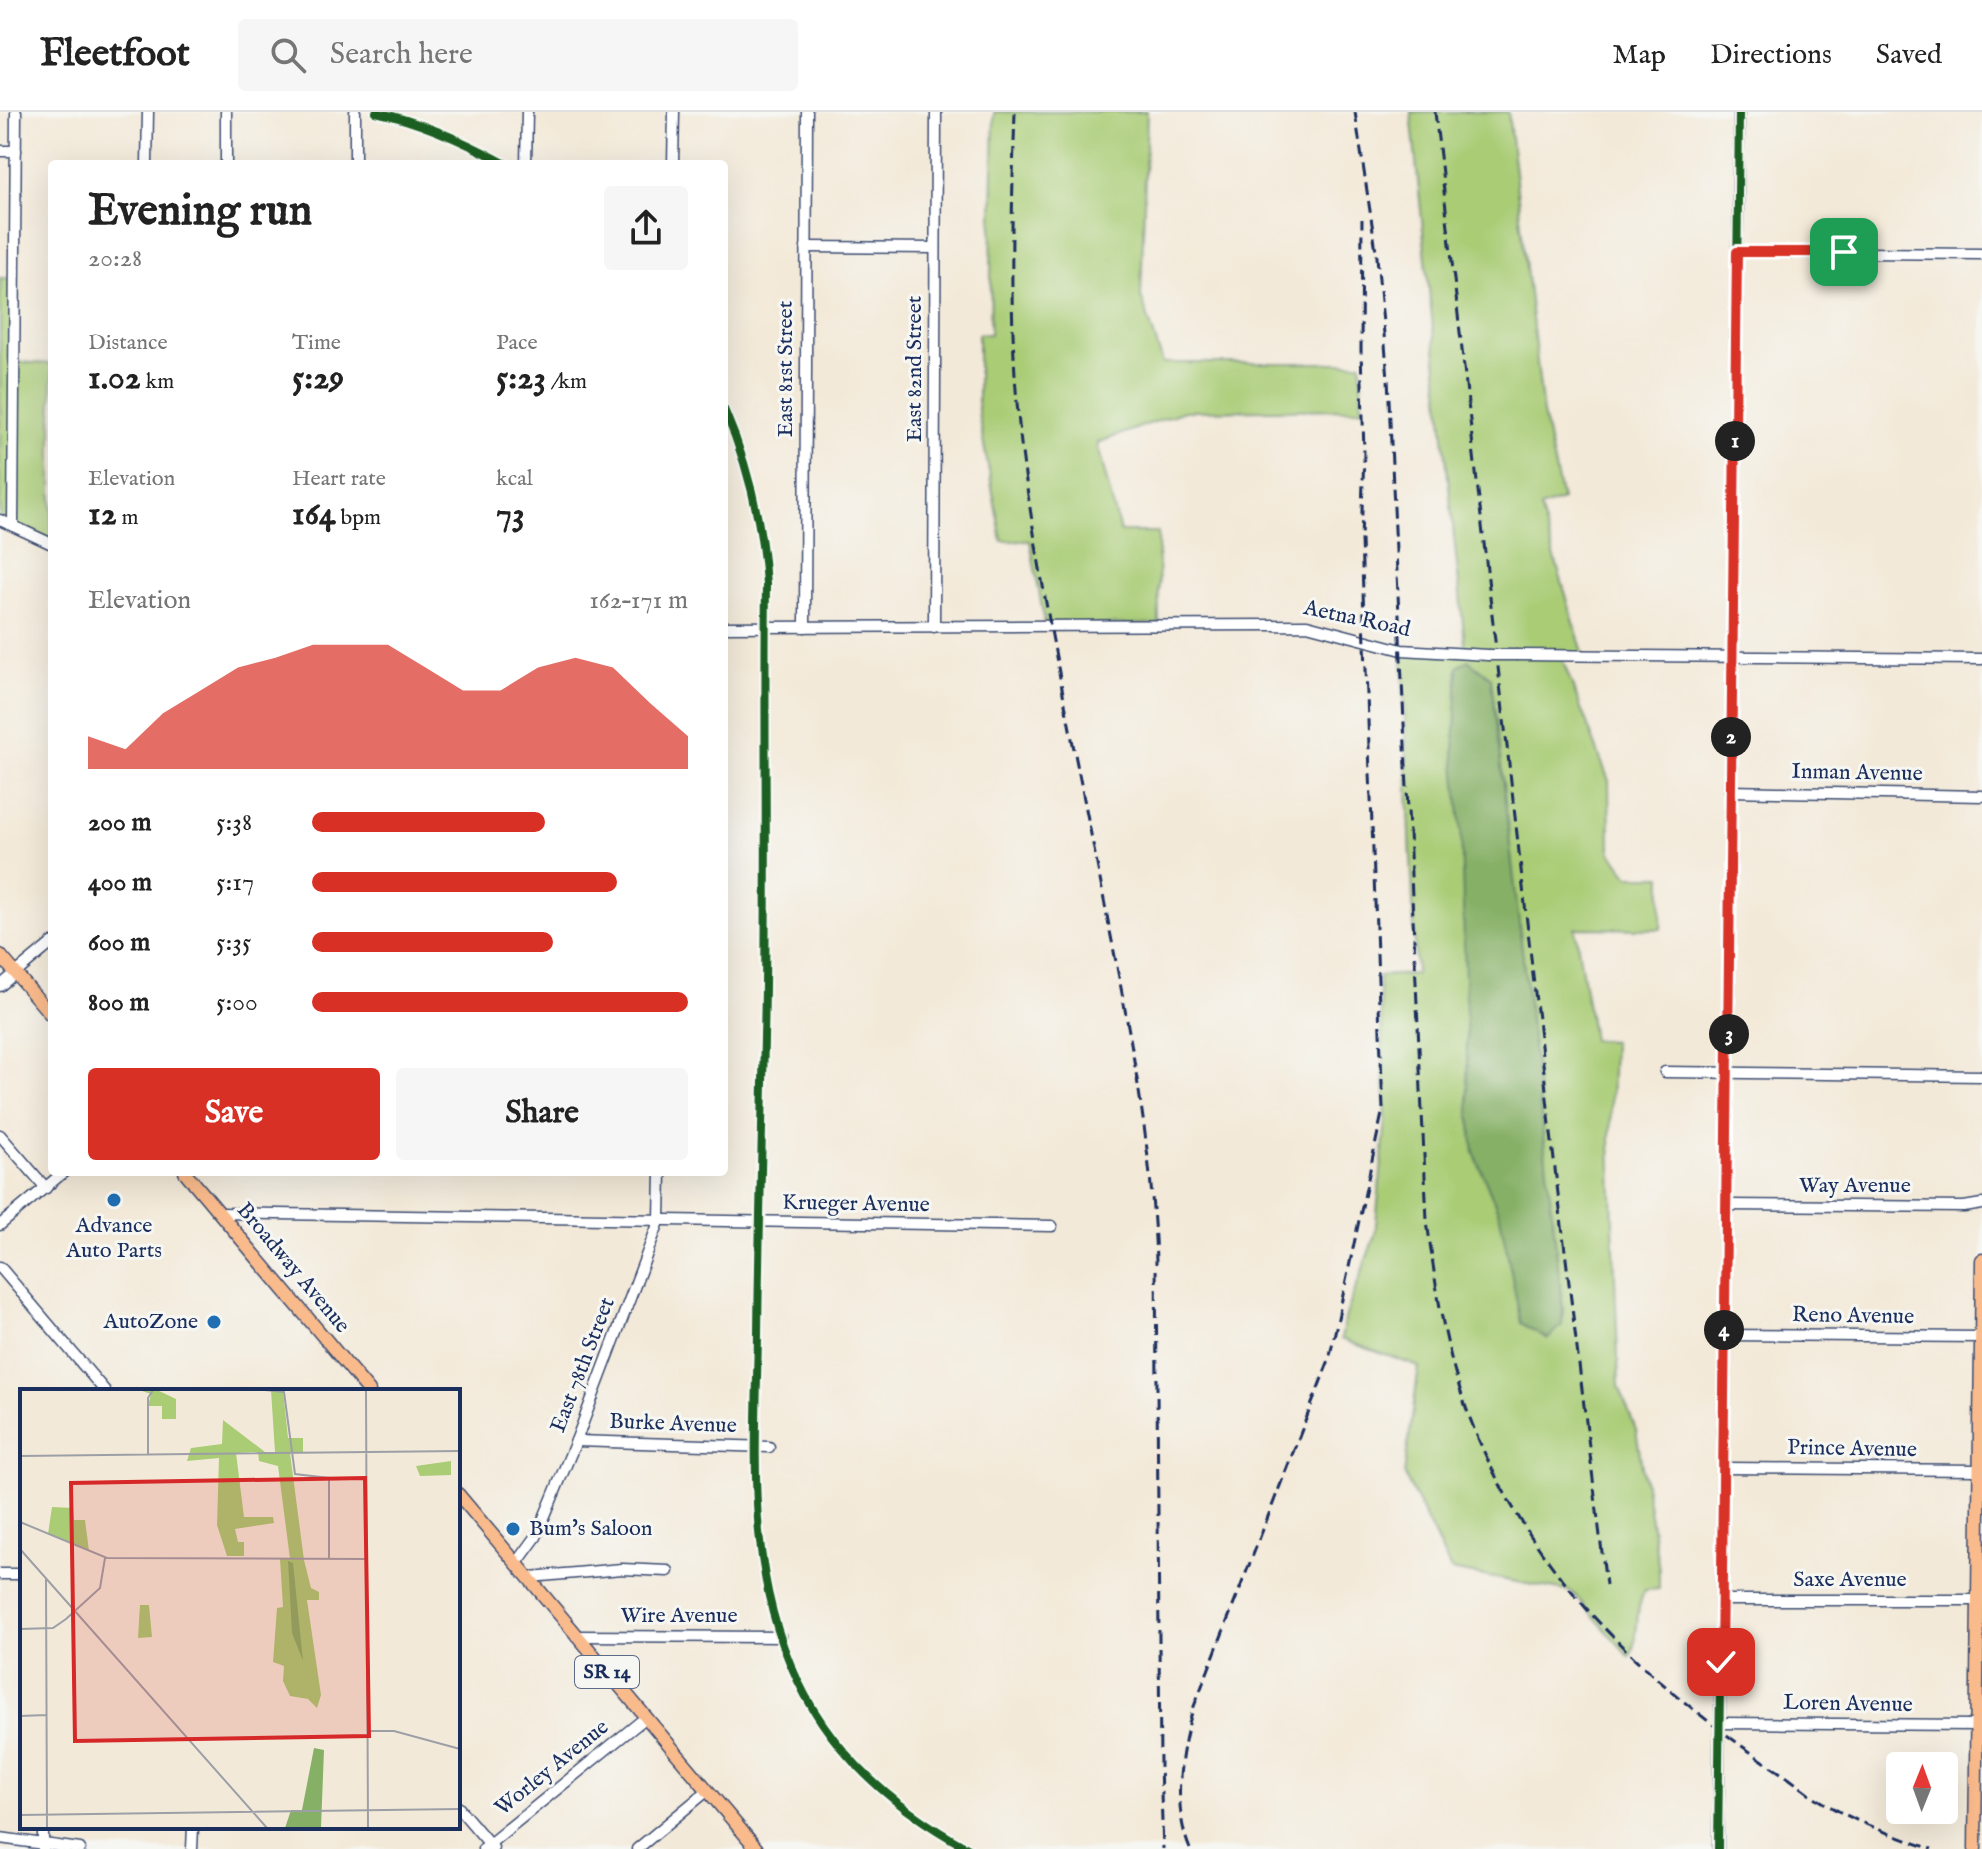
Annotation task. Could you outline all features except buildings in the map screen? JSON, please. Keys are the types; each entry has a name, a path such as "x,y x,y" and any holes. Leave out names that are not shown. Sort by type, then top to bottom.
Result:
{"main road":[{"path":"0,955 48,1011"},
{"name":"Broadway Avenue","path":"188,1176 367,1389"},
{"path":"1975,1849 1978,1817 1976,1725 1982,1260"},
{"name":"SR 14","path":"460,1496 757,1849"}],"street":[{"path":"13,526 16,112"},
{"path":"147,160 148,112"},
{"path":"226,112 226,160"},
{"path":"355,112 355,160"},
{"path":"526,160 527,112"},
{"path":"673,160 674,112"},
{"name":"East 81st Street","path":"805,627 807,112"},
{"name":"East 82nd Street","path":"934,627 936,112"},
{"path":"1718,1849 1739,112"},
{"path":"0,151 16,151"},
{"path":"806,247 935,248"},
{"path":"1737,252 1982,254"},
{"path":"0,520 48,542"},
{"name":"Aetna Road","path":"728,627 1307,625 1402,650 1488,655 1982,659"},
{"name":"Inman Avenue","path":"1730,791 1982,796"},
{"path":"0,986 48,946"},
{"path":"1665,1072 1982,1076"},
{"path":"0,1135 46,1188"},
{"path":"0,1225 60,1176"},
{"name":"East 78th Street","path":"517,1563 536,1537 576,1441 660,1219 661,1176"},
{"name":"Way Avenue","path":"1727,1205 1964,1207 1982,1204"},
{"name":"Krueger Avenue","path":"220,1213 1052,1226"},
{"path":"0,1267 103,1389"},
{"name":"Reno Avenue","path":"1724,1335 1981,1337"},
{"name":"Burke Avenue","path":"576,1441 769,1447"},
{"name":"Prince Avenue","path":"1724,1468 1980,1462"},
{"path":"530,1577 622,1569 668,1571"},
{"name":"Saxe Avenue","path":"1722,1600 1978,1600"},
{"name":"Wire Avenue","path":"576,1636 781,1637"},
{"name":"Worley Avenue","path":"488,1847 645,1718"},
{"name":"Loren Avenue","path":"1720,1723 1976,1725"},
{"path":"637,1849 707,1791"},
{"path":"460,1810 488,1847"},
{"path":"192,1849 193,1829"},
{"path":"0,1838 80,1849"}],"green space":[{"path":"994,112 1147,112 1141,296 1163,363 1361,363 1362,409 1184,411 1097,443 1120,532 1158,532 1159,624 1045,625 1030,541 1002,541 978,413 978,334 990,334"},
{"path":"1411,112 1508,112 1543,414 1562,500 1540,508 1584,656 1561,656 1609,781 1610,851 1629,876 1662,876 1661,929 1575,928 1593,1040 1613,1041 1610,1140 1619,1386 1636,1430 1659,1569 1659,1589 1645,1590 1641,1598 1630,1657 1572,1592 1451,1570 1404,1474 1419,1367 1341,1339 1346,1315 1375,1235 1386,1119 1379,976 1416,974 1402,650 1466,654"},
{"path":"0,278 15,279 14,362 48,364 48,541 0,520"},
{"path":"1468,660 1491,678 1563,1309 1562,1325 1548,1339 1521,1323 1500,1216 1474,1152 1468,1097 1461,826 1454,753 1458,667"}],"railway":[{"path":"1015,112 1013,334 1024,468 1053,641 1132,1051 1154,1219 1163,1849"},
{"path":"1355,112 1377,257 1388,378 1427,1220 1444,1327 1465,1405 1500,1485 1530,1535 1564,1582 1643,1666 1686,1704 1816,1798 1861,1822 1932,1849"},
{"path":"1435,112 1555,1169 1606,1585"},
{"path":"1190,1849 1184,1832 1180,1797 1188,1726 1329,1360 1383,1109 1361,540 1364,453 1362,219"}],"cycle path":[{"path":"376,112 410,121 498,160"},
{"path":"1718,1849 1739,112"},
{"path":"728,420 752,494 766,584 765,980 756,1467 757,1511 769,1597 781,1640 798,1681 829,1733 892,1798 942,1834 969,1849"}],"place":[{"name":"Advance Auto Parts","path":"114,1200"},
{"name":"AutoZone","path":"214,1322"},
{"name":"Bum's Saloon","path":"513,1529"}],"route":[{"path":"1721,1662 1737,252 1844,252"}]}
